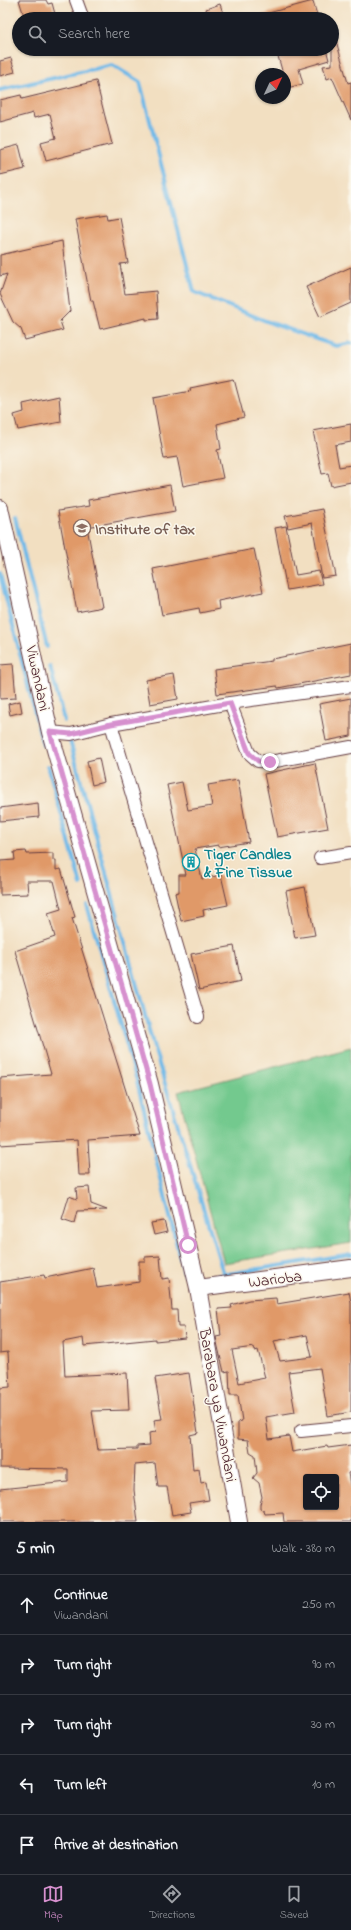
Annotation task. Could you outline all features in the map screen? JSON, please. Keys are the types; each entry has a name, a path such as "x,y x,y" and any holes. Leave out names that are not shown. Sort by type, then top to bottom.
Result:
{"street":[{"path":"76,0 80,12"},
{"name":"Viwandani","path":"0,514 50,732 150,1084 198,1288"},
{"path":"50,732 71,734 111,724 230,703 351,686"},
{"path":"230,703 249,753 258,761 270,762 351,747"},
{"path":"111,724 198,1016"},
{"path":"320,858 351,853"},
{"name":"Warioba","path":"198,1288 351,1268"},
{"name":"Barabara ya Viwandani","path":"198,1288 239,1522"},
{"path":"301,1431 351,1426"}],"green space":[{"path":"351,1047 351,1243 224,1263 178,1092"}],"building":[{"path":"19,0 46,0 48,4 52,3 54,12 23,12"},
{"path":"313,1 316,12 272,12"},
{"path":"220,4 223,12 207,12 206,9"},
{"path":"339,51 348,83 351,82 351,120 332,77 327,79 323,66 332,65 332,56 339,56"},
{"path":"278,56 328,56 329,60 299,69 303,84 291,87 291,68 281,68"},
{"path":"11,58 15,72 0,76 0,61"},
{"path":"96,81 112,144 46,161 41,142 56,138 50,114 34,118 33,113 0,122 0,100 21,95 22,99"},
{"path":"19,145 25,169 0,175 0,150"},
{"path":"107,214 108,219 119,217 128,263 120,264 125,294 156,291 158,319 146,320 146,318 100,329 93,301 91,301 75,219"},
{"path":"62,241 70,311 60,321 63,330 25,340 21,329 13,322 0,294 7,274 0,276 0,255"},
{"path":"351,267 351,303 320,317 306,287"},
{"path":"234,379 244,417 217,424 221,449 217,450 223,478 183,486 177,457 164,459 153,398 191,391 190,388"},
{"path":"59,396 61,422 18,430 14,415 24,412 23,404"},
{"path":"351,424 351,442 335,445 339,467 351,465 351,482 331,486 328,473 322,474 313,431"},
{"path":"170,485 175,511 87,527 102,607 77,612 58,511 89,506 88,500"},
{"path":"322,509 336,576 322,578 312,523 288,528 285,516"},
{"path":"286,526 296,575 319,571 322,584 287,590 275,528"},
{"path":"254,549 263,592 218,601 219,609 200,613 199,608 162,615 153,569"},
{"path":"351,643 351,674 278,688 277,686 217,694 214,669 272,661 272,659"},
{"path":"13,664 16,698 0,699 0,665"},
{"path":"174,675 178,699 150,704 146,680"},
{"path":"351,698 351,736 326,741 319,704"},
{"path":"20,701 22,712 10,715 8,704"},
{"path":"99,758 104,782 92,785 87,761"},
{"path":"315,763 328,828 277,837 264,774"},
{"path":"238,780 249,842 195,849 202,879 221,875 228,905 203,910 204,916 181,921 175,893 179,892 179,875 186,875 167,785 182,782 188,810 212,806 208,785"},
{"path":"38,803 39,817 0,821 0,808"},
{"path":"26,851 27,854 53,853 53,860 56,860 56,870 61,869 75,917 72,918 140,1136 88,1140 90,1175 79,1175 77,1140 0,1145 0,1078 51,1074 15,951 55,937 48,913 61,909 54,881 27,881 28,894 0,895 0,861 15,860 14,852"},
{"path":"305,887 315,935 295,938 286,891"},
{"path":"234,946 241,981 199,990 191,954"},
{"path":"89,1187 91,1204 107,1210 77,1211 74,1223 62,1219 69,1196 77,1199 76,1188"},
{"path":"164,1221 167,1232 154,1235 151,1223"},
{"path":"160,1256 162,1279 169,1278 172,1310 177,1310 178,1327 184,1327 185,1338 155,1341 155,1339 84,1346 83,1338 63,1342 65,1376 127,1373 129,1410 92,1411 98,1450 137,1449 137,1446 150,1445 149,1433 156,1432 154,1420 162,1419 155,1378 189,1373 198,1433 190,1435 193,1470 199,1469 201,1483 206,1482 209,1500 189,1503 191,1512 172,1515 167,1487 158,1487 155,1463 135,1465 134,1490 138,1522 0,1522 0,1489 68,1482 68,1469 0,1468 0,1388 10,1387 8,1352 0,1353 0,1282 44,1275 45,1278 93,1268 97,1288 139,1282 139,1261 145,1261 145,1257"},
{"path":"349,1292 351,1302 351,1412 328,1416 320,1368 288,1372 295,1412 266,1417 269,1439 289,1436 292,1452 327,1446 328,1448 351,1445 351,1472 348,1473 351,1491 351,1522 284,1522 283,1513 265,1514 264,1511 260,1509 262,1497 259,1483 253,1478 257,1473 255,1455 250,1452 248,1440 238,1439 238,1422 242,1421 238,1395 230,1395 229,1371 224,1372 218,1347 216,1337 221,1336 218,1309 232,1308 231,1305 249,1300 276,1298 277,1304","holes":["307,1335 312,1357 280,1361 274,1341","254,1347 255,1351 258,1350 265,1378 239,1383 232,1350"]}],"waterway":[{"path":"0,90 112,65 140,82 194,292 271,323 336,346 351,343"},
{"path":"15,518 47,647"},
{"path":"0,574 43,745"},
{"path":"50,666 64,721"},
{"path":"70,741 154,1048 224,1275"},
{"path":"48,766 81,885"},
{"path":"87,905 137,1081 184,1274"},
{"path":"209,1277 351,1254"}],"place":[{"name":"Institute of tax","path":"82,528"},
{"name":"Tiger Candles & Fine Tissue","path":"191,862"}],"route":[{"path":"188,1245 150,1084 50,732 71,734 111,724 230,703 249,753 258,761 270,762"}]}
